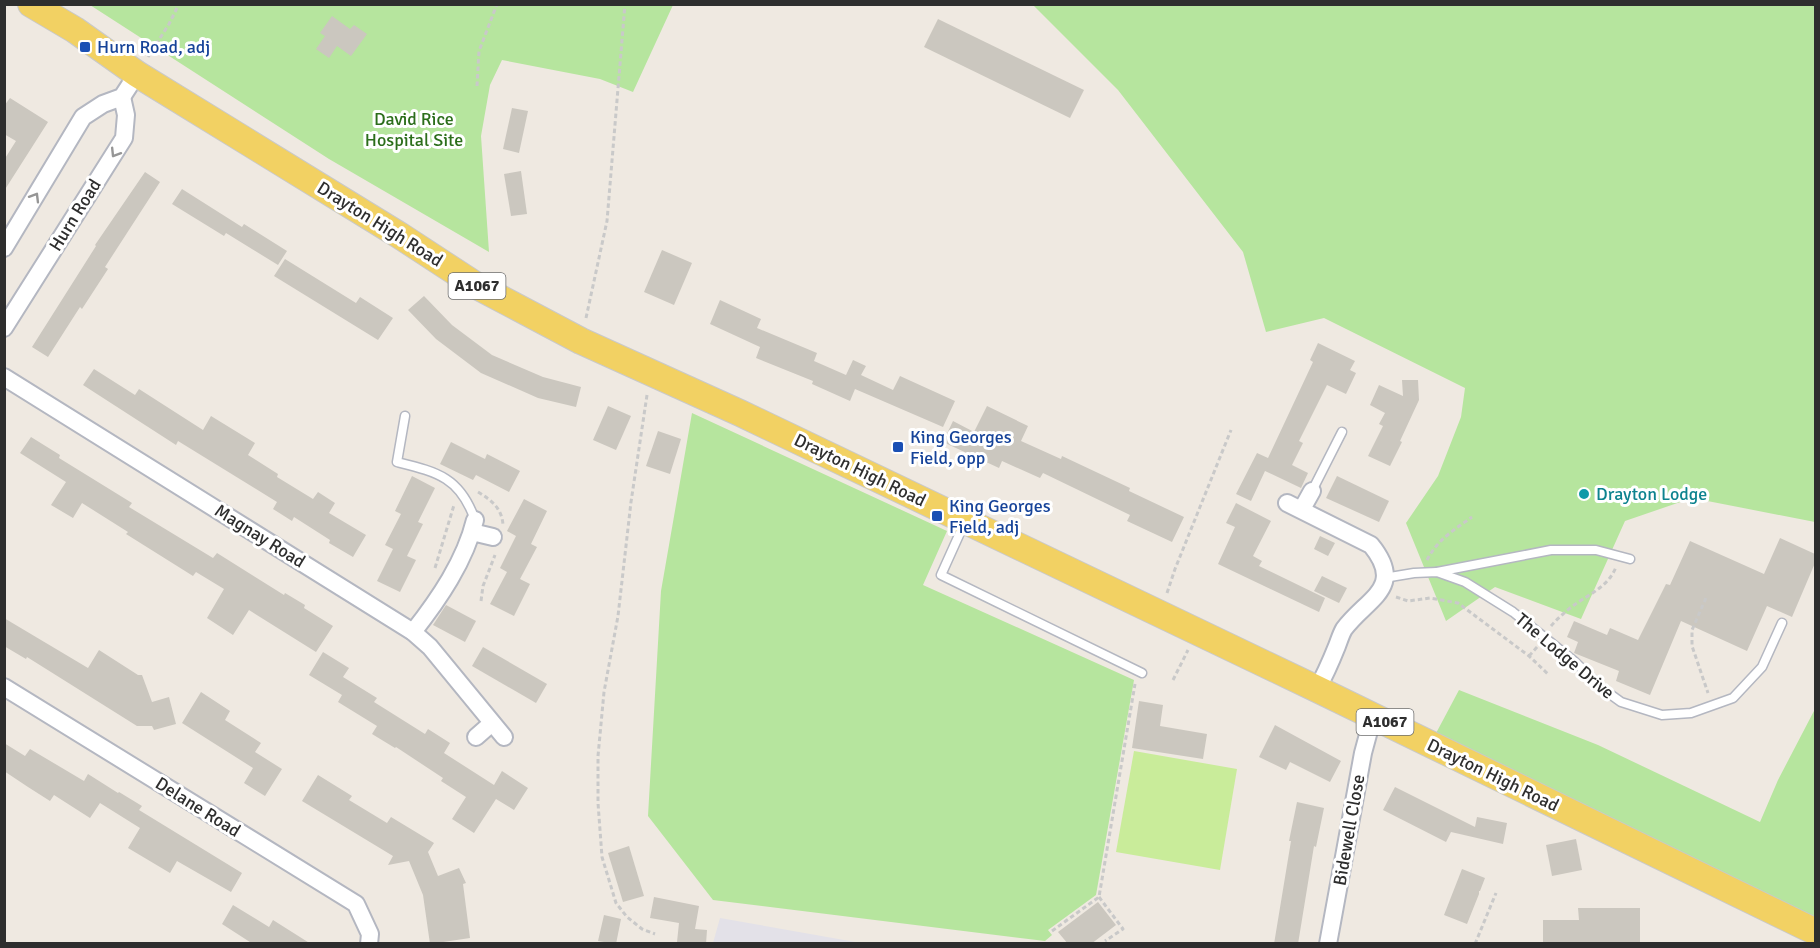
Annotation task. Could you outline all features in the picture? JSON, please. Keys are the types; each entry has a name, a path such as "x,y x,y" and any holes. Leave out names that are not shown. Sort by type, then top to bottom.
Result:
{"main road":[{"name":"Drayton High Road","path":"31,4 75,30 137,74 399,235 477,286 581,341 740,412 1373,716 1815,932"}],"street":[{"path":"4,248 83,117 103,104 122,98 137,74"},
{"name":"Hurn Road","path":"4,328 124,138 126,116 122,98"},
{"name":"Magnay Road","path":"4,377 413,632 430,647 504,737"},
{"path":"1312,490 1295,506 1371,545 1385,567 1383,583 1373,600 1344,630 1317,689"},
{"path":"413,632 428,613 458,565 473,526 493,537"},
{"name":"Delane Road","path":"4,687 356,904 370,934 369,944"},
{"name":"Bidewell Close","path":"1328,944 1363,753 1373,716"},
{"path":"476,737 492,723"}],"lane":[{"path":"405,416 397,462 419,467 446,478 459,489 471,507 473,526"},
{"path":"1312,490 1342,432"},
{"path":"966,521 941,575 1140,672"},
{"path":"1437,572 1551,550 1596,550 1630,559"},
{"name":"The Lodge Drive","path":"1383,583 1422,573 1437,572 1465,582 1513,612 1620,702 1662,715 1691,713 1733,698 1762,667 1782,623"}],"path":[{"path":"137,74 179,4"},
{"path":"477,86 479,51 497,4"},
{"path":"581,341 607,221 625,4"},
{"path":"651,373 631,502 618,616 603,692 598,756 598,803 602,856 616,903 627,917 642,929 655,934"},
{"path":"1161,615 1175,569 1231,430"},
{"path":"432,577 459,489"},
{"path":"1422,573 1430,553 1446,535 1472,517"},
{"path":"1529,656 1545,638 1552,624 1574,604 1599,590 1614,573 1620,557"},
{"path":"1383,583 1395,597 1408,601 1430,598 1458,603 1529,656 1549,675"},
{"path":"1706,598 1692,630 1692,646 1712,706"},
{"path":"1173,680 1197,632"},
{"path":"1052,931 1099,897 1140,672"},
{"path":"1475,944 1496,893"},
{"path":"1099,897 1123,929 1105,941"}],"shaded area":[{"path":"720,918 861,943 713,943"}],"green space":[{"name":"David Rice Hospital Site","path":"90,5 673,5 633,92 600,79 502,60 490,85 481,136 489,252 329,159"},
{"path":"1033,5 1815,5 1815,522 1692,498 1625,521 1581,619 1495,587 1446,621 1406,523 1438,476 1461,417 1465,388 1324,318 1266,332 1243,252 1118,90"},
{"path":"692,413 947,531 923,585 1134,680 1096,895 1048,930 1052,935 1045,941 713,900 648,816 661,591"},
{"path":"1459,690 1598,745 1760,822 1778,780 1815,709 1815,921 1434,737"},
{"path":"1134,751 1237,769 1220,870 1116,852"}],"building":[{"path":"332,16 350,29 354,25 367,34 351,56 337,46 329,58 316,49 325,36 320,33"},
{"path":"938,19 1084,90 1070,118 924,47"},
{"path":"10,98 48,122 4,191 4,160 16,141 4,134 4,106"},
{"path":"512,108 528,111 519,153 503,149"},
{"path":"521,171 527,214 511,216 504,174"},
{"path":"145,172 160,182 105,267 108,269 48,357 32,347 95,245"},
{"path":"182,189 242,227 244,224 287,251 278,265 172,204"},
{"path":"662,250 692,263 674,305 644,292"},
{"path":"285,259 356,303 360,297 393,318 378,340 274,276"},
{"path":"424,296 452,325 492,355 543,377 581,387 576,407 538,398 481,373 436,339 408,310"},
{"path":"720,300 761,319 757,328 817,353 814,361 846,375 853,360 866,366 861,375 893,390 900,376 955,401 943,427 855,389 850,401 812,384 813,381 756,358 760,347 710,324"},
{"path":"1318,343 1355,361 1350,370 1356,373 1346,394 1327,385 1299,441 1303,443 1292,465 1308,473 1301,488 1265,471 1251,501 1236,494 1257,453 1268,458 1313,362 1310,360"},
{"path":"94,369 135,395 139,389 203,430 211,416 255,443 248,455 278,474 277,477 313,499 318,492 335,503 329,513 366,535 353,557 329,543 330,540 294,517 292,521 273,509 277,502 178,441 176,445 83,385"},
{"path":"1402,380 1418,380 1419,400 1390,466 1368,456 1383,426 1379,424 1385,413 1370,405 1379,385 1403,396"},
{"path":"608,406 631,416 616,450 593,440"},
{"path":"987,406 1028,426 1021,441 1061,459 1062,456 1184,517 1172,542 1127,521 1130,515 1043,473 1040,478 1002,461 999,468 943,442 953,421 974,432"},
{"path":"658,431 681,439 670,474 646,466"},
{"path":"31,437 60,455 59,458 132,503 129,507 213,558 217,553 284,595 285,593 305,605 304,608 333,626 316,652 249,610 233,635 207,618 224,589 196,572 193,576 82,503 73,518 51,505 66,482 20,453"},
{"path":"451,442 485,459 487,454 520,471 509,492 476,475 473,480 440,464"},
{"path":"412,476 435,488 418,522 423,524 407,556 416,560 400,592 377,581 393,549 385,545 401,514 395,511"},
{"path":"1337,476 1389,501 1379,522 1326,498"},
{"path":"524,499 547,511 531,544 537,547 520,579 530,584 514,616 490,604 507,572 500,568 516,536 507,531"},
{"path":"1236,503 1271,521 1253,556 1262,561 1259,566 1325,598 1319,612 1218,564 1235,527 1226,523"},
{"path":"1320,536 1335,543 1328,556 1314,549"},
{"path":"1780,538 1815,554 1815,563 1792,617 1767,606 1747,651 1681,621 1650,695 1616,681 1619,671 1574,653 1578,642 1567,637 1574,621 1607,635 1610,628 1638,640 1666,584 1670,585 1690,541 1764,574"},
{"path":"1322,576 1347,588 1339,603 1314,591"},
{"path":"446,605 476,621 465,642 433,625"},
{"path":"4,618 88,668 99,650 138,675 142,675 152,702 169,697 176,724 154,730 152,726 137,726 27,657 26,659 4,646"},
{"path":"483,647 547,684 536,703 472,666"},
{"path":"323,652 349,668 343,677 377,698 374,702 425,734 428,729 450,743 444,753 494,785 502,771 528,788 514,810 496,799 474,833 452,819 466,797 441,781 443,778 372,734 377,726 338,702 342,695 309,675"},
{"path":"201,692 230,711 225,720 261,743 255,752 282,769 265,796 244,783 253,768 182,723"},
{"path":"1139,701 1163,705 1160,726 1207,734 1203,759 1132,748"},
{"path":"1275,725 1341,761 1330,782 1290,762 1286,770 1259,757"},
{"path":"4,743 25,756 30,749 84,781 88,774 142,806 139,810 242,873 231,892 177,861 170,873 128,848 140,828 100,803 90,818 54,795 50,801 28,787 4,771"},
{"path":"318,775 352,796 349,800 387,823 391,817 434,843 428,852 438,876 459,868 466,883 463,884 470,938 430,944 423,895 409,861 388,865 393,856 302,801"},
{"path":"1395,787 1475,827 1477,817 1507,823 1503,844 1451,832 1446,842 1383,810"},
{"path":"1297,802 1324,808 1316,847 1314,846 1298,944 1274,944 1291,841 1289,841"},
{"path":"1576,839 1582,870 1552,876 1546,845"},
{"path":"629,846 644,896 623,902 608,853"},
{"path":"1462,869 1485,878 1467,924 1444,915"},
{"path":"654,897 699,906 695,929 707,930 706,944 677,942 679,923 650,918"},
{"path":"1098,902 1116,925 1091,944 1068,944 1058,932"},
{"path":"233,905 269,927 273,920 311,944 253,944 222,924"},
{"path":"1578,908 1640,908 1640,944 1543,944 1543,920 1579,920"},
{"path":"604,915 621,919 616,944 598,941"}],"place":[{"name":"Hurn Road, adj","path":"85,47"},
{"name":"King Georges Field, opp","path":"898,447"},
{"name":"Drayton Lodge","path":"1584,494"},
{"name":"King Georges Field, adj","path":"937,516"}]}
